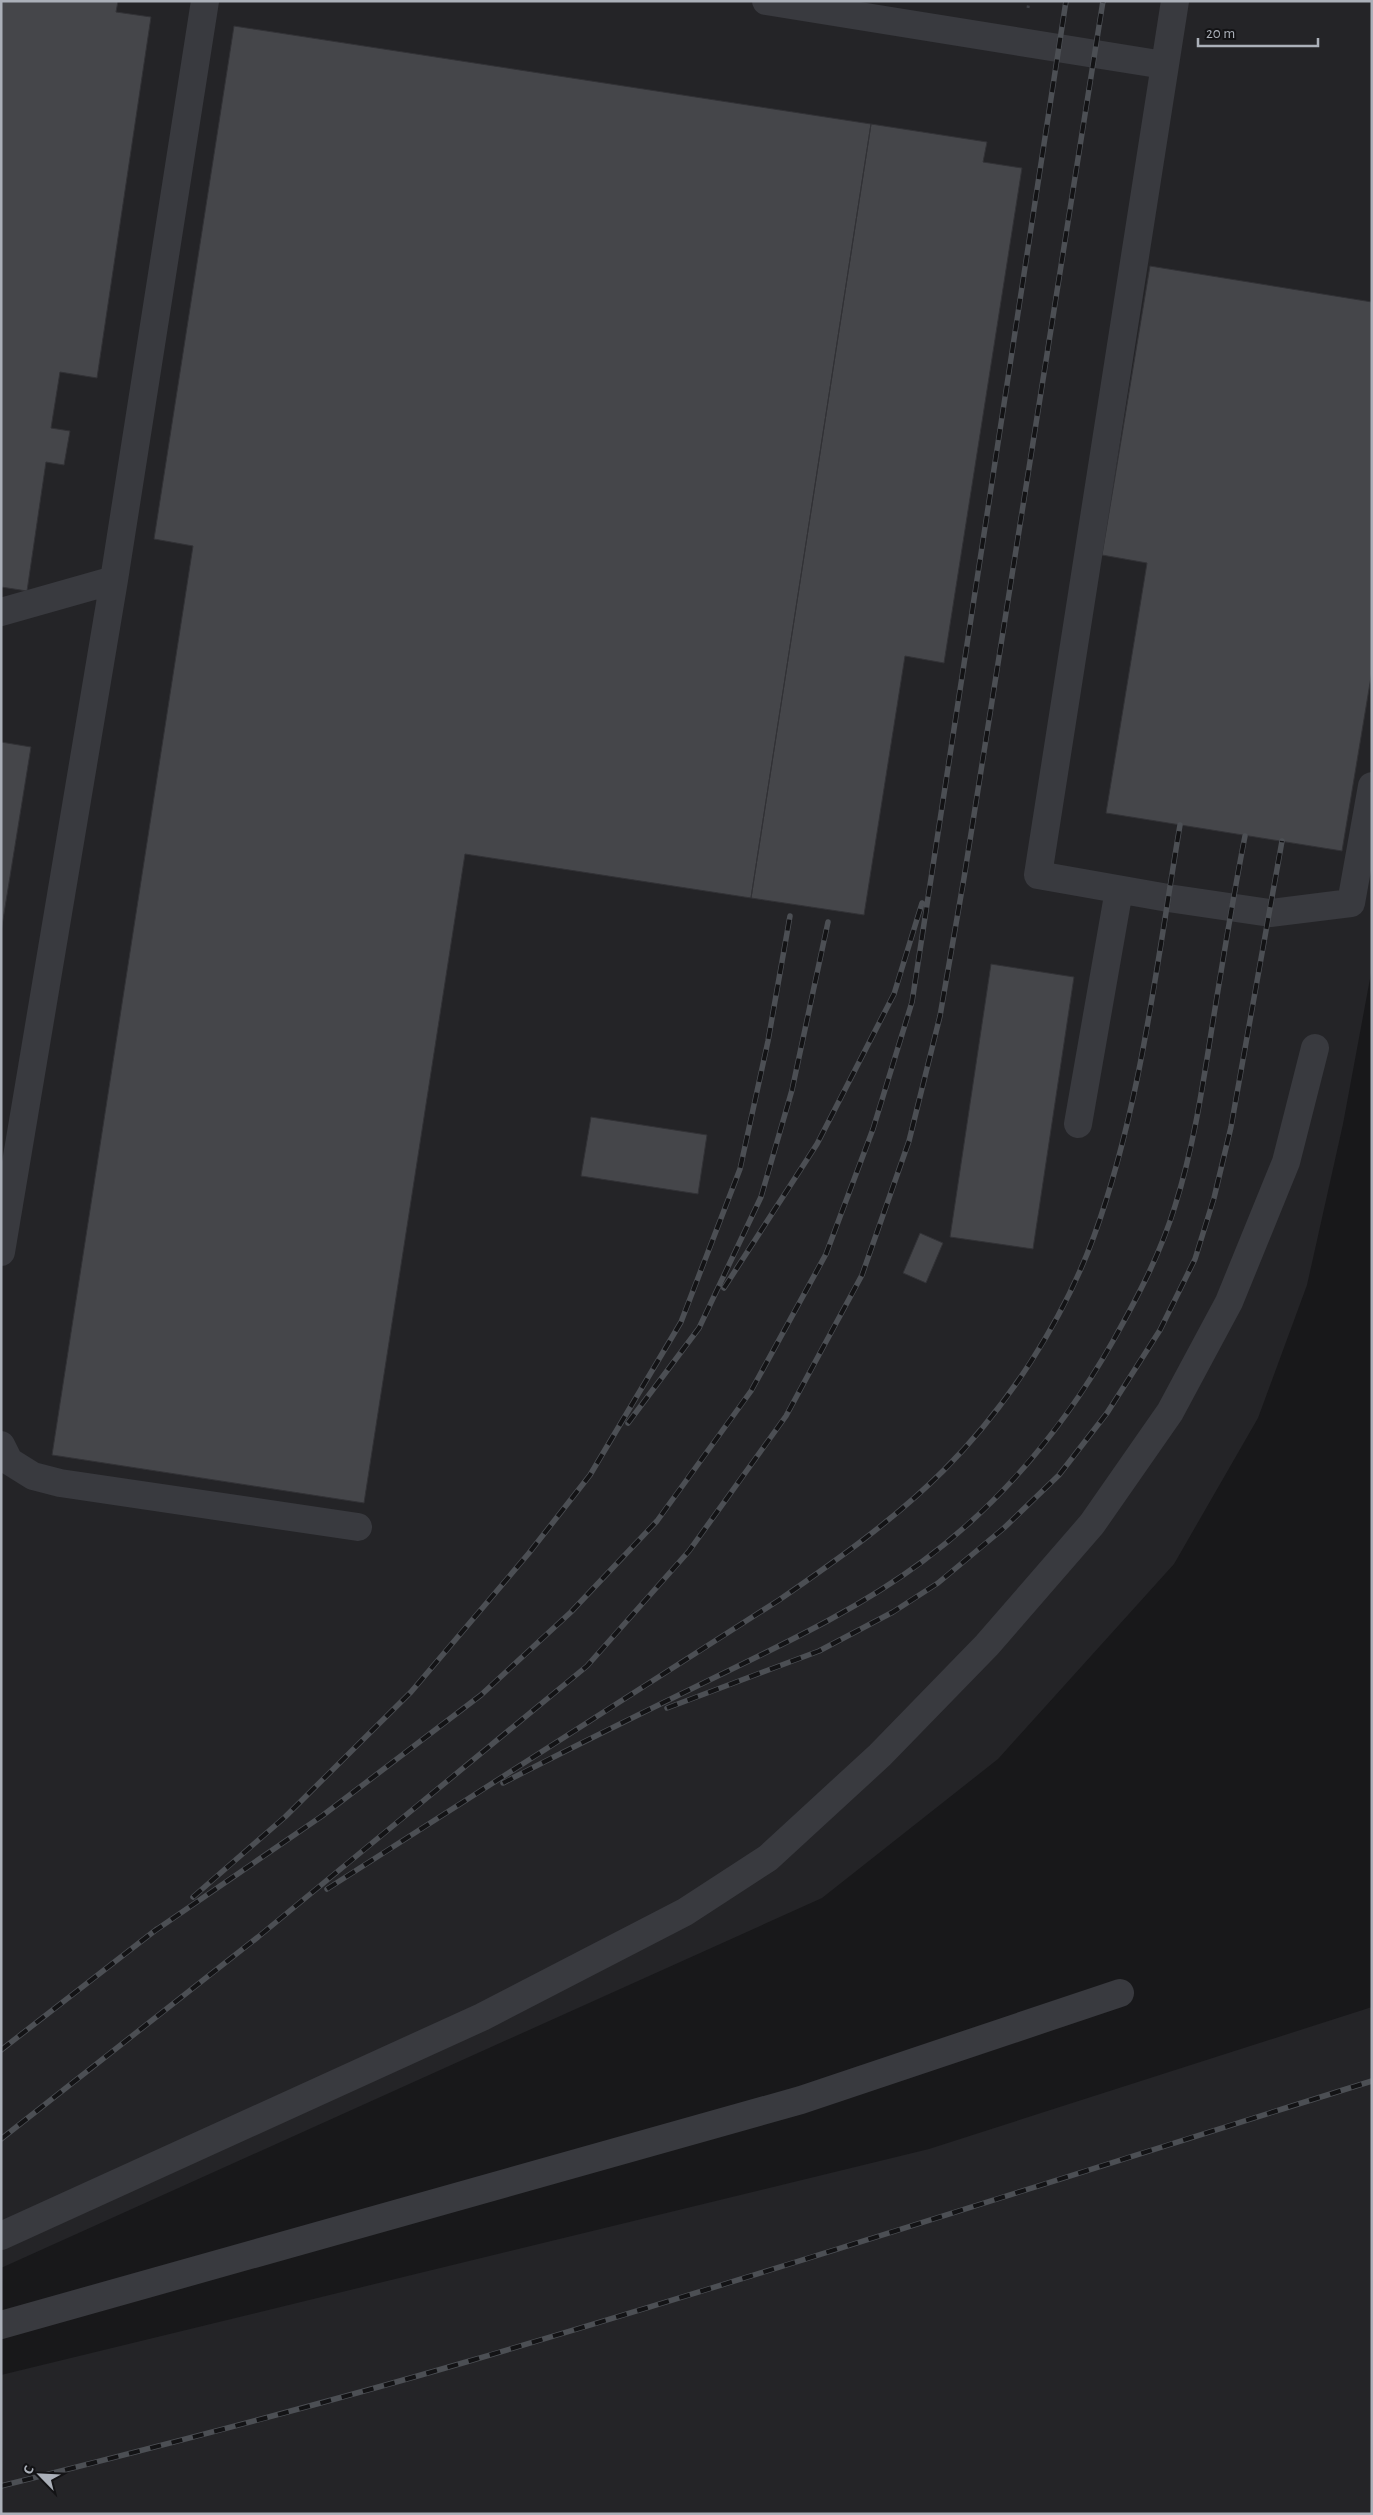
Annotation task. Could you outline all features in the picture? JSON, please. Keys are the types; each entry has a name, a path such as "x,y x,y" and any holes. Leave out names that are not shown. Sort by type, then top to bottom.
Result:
{"lane":[{"path":"1,1252 114,580 205,1"},
{"path":"766,1 1164,65"},
{"path":"1175,1 1038,875 1119,890 1270,912 1351,903 1372,786"},
{"path":"1,612 114,580"},
{"path":"1078,1124 1119,890"},
{"path":"1,2236 482,2017 685,1912 768,1858 880,1756 987,1645 1092,1524 1170,1412 1230,1302 1286,1162 1315,1048"},
{"path":"1,1445 9,1461 33,1476 60,1483 358,1527"},
{"path":"1,2325 801,2100 1120,1993"}],"shaded area":[{"path":"1,1 1372,1 1372,968 1343,1124 1307,1285 1258,1418 1174,1564 998,1759 822,1898 1,2268"},
{"path":"1372,2007 1372,2514 1,2514 1,2375 929,2149"}],"building":[{"path":"1,1 118,1 116,12 151,17 97,378 60,372 51,428 70,431 64,465 46,462 27,591 1,587"},
{"path":"234,26 871,124 751,898 465,854 364,1503 52,1455 193,546 154,539"},
{"path":"871,124 987,142 983,162 1022,168 944,663 905,656 864,915 751,898"},
{"path":"1150,266 1372,302 1372,671 1342,851 1106,813 1147,563 1102,555"},
{"path":"1,742 31,747 1,932"},
{"path":"991,964 1074,977 1033,1249 950,1237"},
{"path":"591,1117 707,1135 698,1194 581,1176"},
{"path":"920,1233 943,1243 926,1283 903,1273"}],"railway":[{"path":"153,1932 322,1816 481,1695 571,1612 657,1521 751,1391 826,1254 873,1129 912,1002 1066,1"},
{"path":"1,2139 258,1937 587,1666 689,1551 786,1416 862,1275 909,1141 940,1016 964,878 1103,1"},
{"path":"327,1889 779,1600 822,1570 885,1523 925,1488 968,1445 990,1418 1050,1331 1081,1268 1110,1187 1136,1085 1180,825"},
{"path":"503,1783 805,1633 877,1592 923,1561 979,1514 1005,1488 1052,1433 1074,1403 1122,1325 1155,1259 1175,1206 1188,1161 1206,1068 1228,928 1245,836"},
{"path":"667,1708 819,1651 893,1612 938,1583 1004,1528 1059,1475 1107,1413 1160,1330 1195,1259 1214,1198 1231,1127 1282,841"},
{"path":"724,1288 817,1144 894,994 922,903"},
{"path":"193,1897 285,1817 411,1692 529,1553 590,1475 681,1322 740,1169 768,1041 790,916"},
{"path":"628,1423 699,1328 761,1197 792,1090 828,922"},
{"path":"1,2050 157,1929"},
{"path":"1,2486 234,2426 466,2362 806,2259 1372,2081"}]}
